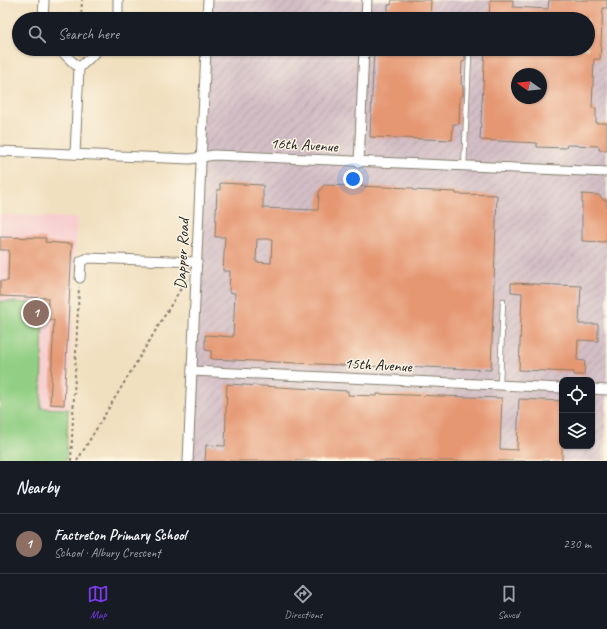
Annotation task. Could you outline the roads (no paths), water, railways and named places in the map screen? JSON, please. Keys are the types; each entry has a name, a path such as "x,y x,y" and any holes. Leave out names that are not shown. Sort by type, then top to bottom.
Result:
{"street":[{"path":"43,12 44,0"},
{"path":"118,0 118,12"},
{"path":"207,12 208,0"},
{"path":"366,0 366,12"},
{"path":"66,56 79,68"},
{"path":"75,154 79,68 92,56"},
{"name":"Dapper Road","path":"188,461 206,56"},
{"path":"359,163 364,56"},
{"name":"16th Avenue","path":"0,151 190,159 214,155 359,163 607,172"},
{"path":"80,278 81,261 88,258 197,262"},
{"name":"15th Avenue","path":"192,371 559,388"},
{"path":"595,389 607,390"}],"lane":[{"path":"464,167 469,56"},
{"path":"500,385 503,301"}],"place":[{"name":"Factreton Primary School","path":"36,313"}]}
